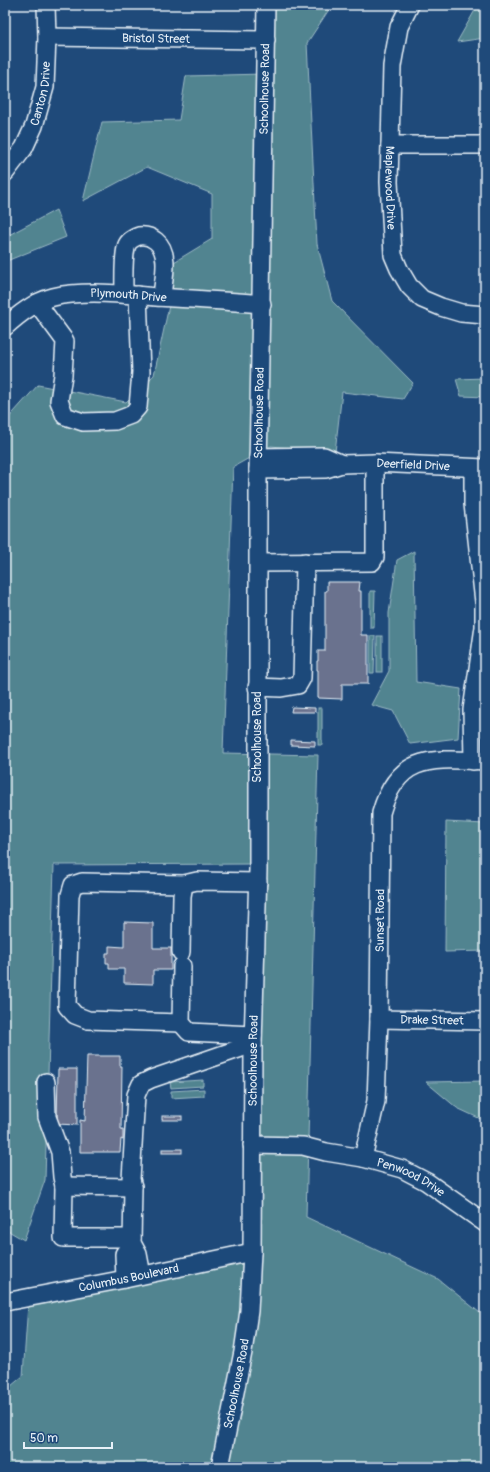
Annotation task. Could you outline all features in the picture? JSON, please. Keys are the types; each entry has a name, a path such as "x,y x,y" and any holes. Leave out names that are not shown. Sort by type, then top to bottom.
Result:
{"street":[{"name":"Canton Drive","path":"5,173 24,148 34,126 45,87 47,37 46,5"},
{"name":"Schoolhouse Road","path":"220,1467 243,1352 249,1311 252,1252 253,1039 258,882 258,463 262,304 266,5"},
{"name":"Maplewood Drive","path":"410,5 399,27 392,66 389,182 393,255 409,286 422,299 460,313 485,315"},
{"name":"Bristol Street","path":"47,37 266,40"},
{"path":"390,145 485,145"},
{"path":"37,303 65,341 63,375 59,400 65,416 83,422 115,421 131,415 138,407 141,372 126,247 130,240 139,236 150,237 158,243 163,250 165,258 162,297"},
{"name":"Plymouth Drive","path":"5,327 25,310 37,303 53,297 70,294 131,295 262,304"},
{"name":"Deerfield Drive","path":"258,463 324,456 342,464 375,463 479,468"},
{"path":"259,563 372,562 375,557 375,463"},
{"path":"479,468 473,504 484,602 484,627 472,710 479,761"},
{"path":"257,686 281,688 298,685 302,678 305,562"},
{"name":"Sunset Road","path":"363,1158 376,1101 379,1019 381,813 385,800 399,777 412,767 426,761 479,761"},
{"path":"181,1023 88,1020 75,1015 67,1006 70,895 73,885 82,882 184,884 197,881 258,882"},
{"path":"184,884 182,896 181,1023 189,1032 253,1039"},
{"name":"Drake Street","path":"379,1019 485,1021"},
{"path":"142,1275 138,1254 132,1241 133,1187 131,1179 136,1095 141,1084 253,1039"},
{"path":"46,1082 47,1116 60,1152 64,1186 63,1238 132,1241"},
{"name":"Penwood Drive","path":"252,1150 303,1146 326,1152 363,1158 402,1169 427,1182 485,1223"},
{"path":"64,1186 133,1187"},
{"path":"125,1279 124,1254 132,1241"},
{"name":"Columbus Boulevard","path":"5,1302 125,1279 252,1252"}],"green space":[{"path":"266,5 332,5 307,43 317,244 332,301 413,383 403,399 342,392 335,452 271,446 233,467 223,753 318,755 306,1217 438,1279 485,1317 485,1467 5,1467 5,1391 23,1376 28,1304 251,1253 251,864 54,865 45,1180 24,1240 5,1229 5,422 38,385 126,402 154,375 170,301 174,262 212,239 212,194 147,167 83,201 102,122 179,120 186,76 264,74"},
{"path":"478,5 485,5 485,38 457,42"},
{"path":"56,210 66,237 9,260 5,264 5,237"},
{"path":"485,378 485,397 461,396 456,379"},
{"path":"414,551 416,682 461,689 458,738 410,744 393,711 371,705 389,671 389,613 397,560"},
{"path":"370,591 375,591 374,628 370,628"},
{"path":"370,636 375,636 374,673 370,673"},
{"path":"377,636 382,636 382,672 377,672"},
{"path":"318,708 322,708 322,745 318,745"},
{"path":"446,822 485,824 485,951 445,952"},
{"path":"203,1080 203,1086 171,1088 170,1082"},
{"path":"485,1081 485,1121 457,1108 426,1082"},
{"path":"204,1089 204,1096 171,1098 171,1091"}],"building":[{"path":"327,582 360,582 361,635 368,635 368,684 342,684 342,699 318,698 317,661 318,651 325,651 325,591 327,591"},
{"path":"292,707 315,708 315,712 291,712"},
{"path":"291,740 315,741 315,746 291,745"},
{"path":"124,922 153,923 153,948 171,948 171,970 153,970 153,984 124,983 124,969 109,969 109,963 106,963 106,953 109,953 109,946 124,947"},
{"path":"87,1056 120,1056 120,1066 122,1066 121,1129 123,1129 123,1140 121,1139 120,1152 80,1152 80,1120 85,1121"},
{"path":"58,1069 77,1069 77,1125 57,1124"},
{"path":"162,1116 182,1116 182,1120 162,1120"},
{"path":"162,1149 182,1149 182,1153 162,1153"}]}
